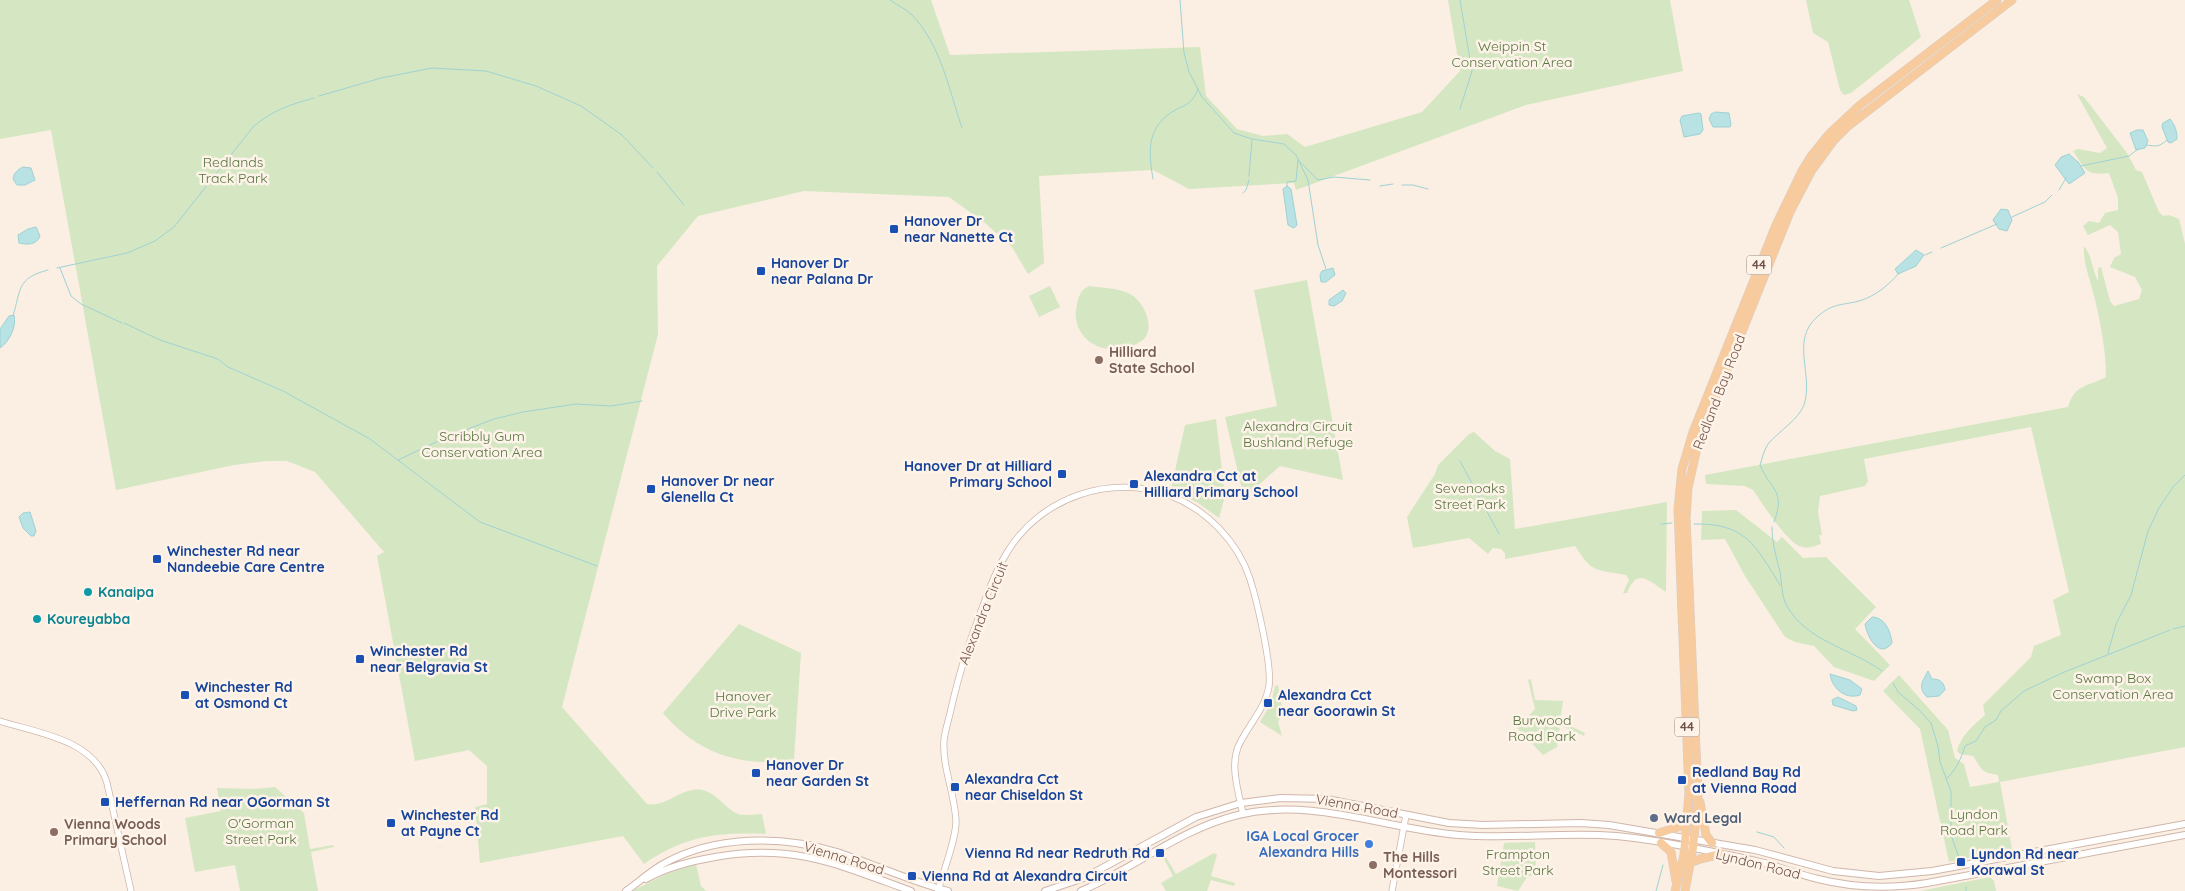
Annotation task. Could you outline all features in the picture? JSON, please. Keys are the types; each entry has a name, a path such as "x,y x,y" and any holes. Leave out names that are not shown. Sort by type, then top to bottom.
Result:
{"main road":[{"name":"Redland Bay Road","path":"1684,891 1690,863 1688,820 1689,763 1678,516 1682,468 1693,432 1776,224 1790,193 1812,155 1829,134 1860,104 1997,0"},
{"name":"Redland Bay Road","path":"1676,888 1689,843 1698,795 1686,518 1688,488 1699,439 1790,212 1801,188 1821,157 1840,133 1862,114 2012,0"},
{"path":"1698,795 1706,834 1712,843"},
{"name":"Vienna Road","path":"1045,891 1084,878 1196,817 1241,803 1308,798 1327,799 1406,815 1466,824 1591,823 1659,833 1689,843"},
{"name":"Vienna Road","path":"1081,891 1203,826 1243,814 1300,809 1465,835 1601,835 1661,843 1689,843"},
{"path":"1659,833 1681,826 1688,820"},
{"name":"Lyndon Road","path":"1689,843 1712,843 1755,850 1833,871 1856,875 1910,874 2185,824"},
{"name":"Lyndon Road","path":"1689,843 1721,854 1768,864 1817,879 1860,886 1909,886 2185,835"},
{"name":"Vienna Road","path":"628,890 662,865 689,852 720,844 763,840 810,845 837,852 938,890 948,891"},
{"path":"1661,843 1668,848 1672,858 1676,888"},
{"name":"Vienna Road","path":"628,890 659,873 689,862 737,853 762,852 814,857 911,891"},
{"path":"1690,863 1721,854"},
{"path":"1996,859 1998,870"}],"street":[{"name":"Alexandra Circuit","path":"938,890 956,823 944,756 944,739 966,650 988,592 1008,552 1018,537 1034,520 1054,506 1075,496 1097,490 1130,488 1171,496 1195,508 1221,530 1243,561 1256,604 1269,680 1265,701 1241,740 1236,753 1235,770 1243,814"},
{"path":"0,721 53,738 63,739 86,752 98,762 104,771 132,891"},
{"path":"1392,891 1406,815"}],"green space":[{"name":"Redlands Track Park","path":"0,0 931,0 950,55 1200,47 1206,96 1237,129 1263,136 1287,134 1305,147 1422,112 1460,71 1448,0 1670,0 1683,71 1526,105 1296,190 1294,183 1189,189 1153,170 1039,176 1044,263 1028,274 1012,247 985,223 949,197 804,191 698,216 657,266 658,334 562,707 647,804 661,803 688,791 703,790 713,795 738,814 762,814 766,834 732,834 702,838 673,847 644,864 623,836 480,863 475,807 487,804 487,766 469,750 415,761 377,556 384,552 315,472 287,461 267,461 234,465 116,490 51,130 0,139"},
{"path":"1806,0 1909,0 1921,37 1851,93 1844,95 1840,90 1828,42 1813,33"},
{"name":"Swamp Box Conservation Area","path":"2077,94 2084,97 2127,153 2136,170 2142,172 2159,212 2163,216 2169,215 2179,219 2185,244 2185,747 2000,782 2012,849 1949,862 1920,729 1883,691 1899,675 1948,730 1955,758 1964,764 1970,787 1999,782 1998,775 1984,771 1973,756 1960,754 1957,751 1959,745 1968,731 1985,715 1983,705 2031,657 2034,646 2061,635 2053,600 2069,592 2031,427 1864,459 1868,481 1865,486 1820,496 1818,512 1822,535 1819,535 1821,544 1804,548 1789,538 1775,522 1753,490 1745,486 1706,484 1705,475 2068,407 2078,390 2106,377 2102,334 2096,302 2085,263 2084,246 2089,254 2098,281 2098,268 2101,267 2110,301 2114,306 2139,299 2142,290 2135,277 2110,267 2114,258 2121,254 2118,232 2110,225 2088,235 2083,226 2089,221 2099,223 2105,213 2118,210 2118,198 2109,173 2101,174 2087,170 2073,151 2078,149 2100,153 2107,148"},
{"name":"Alexandra Circuit Bushland Refuge","path":"1307,280 1343,480 1280,466 1244,498 1225,417 1277,406 1254,290"},
{"path":"1050,286 1060,307 1039,317 1029,296"},
{"path":"1089,286 1121,290 1135,297 1140,302 1147,315 1148,322 1147,335 1143,340 1129,347 1108,349 1089,341 1082,334 1076,315 1077,304 1082,291"},
{"name":"Alexandra Circuit Bushland Refuge","path":"1216,419 1225,496 1219,518 1198,503 1171,489 1185,425"},
{"name":"Sevenoaks Street Park","path":"1474,432 1495,451 1510,459 1515,529 1667,502 1666,592 1648,580 1639,578 1631,585 1627,593 1623,593 1629,580 1626,575 1596,569 1586,562 1575,546 1505,559 1505,553 1501,549 1493,548 1488,554 1469,538 1413,548 1407,517 1435,474 1438,465 1469,434"},
{"path":"1736,510 1777,542 1782,537 1803,558 1826,557 1876,607 1855,629 1890,665 1874,681 1834,667 1814,646 1795,642 1785,637 1745,576 1725,539 1701,540 1702,511"},
{"name":"Hanover Drive Park","path":"739,624 801,653 794,759 757,762 722,755 690,738 663,713"},
{"name":"Burwood Road Park","path":"1531,679 1535,700 1563,701 1560,721 1585,733 1584,736 1560,725 1557,747 1543,755 1517,728 1535,709 1528,680"},
{"path":"1278,685 1283,713 1278,722 1282,736 1260,722 1271,703 1275,686"},
{"name":"O'Gorman Street Park","path":"275,787 304,813 310,849 333,845 334,847 311,852 318,891 240,891 235,865 195,872 185,818 221,811 217,788 255,789"},
{"name":"Frampton Street Park","path":"1535,842 1536,874 1527,877 1518,891 1497,886 1504,843"},
{"path":"1214,853 1217,855 1211,876 1235,883 1234,886 1211,880 1207,891 1166,891 1161,883 1173,876 1162,855 1164,854 1176,874"},
{"path":"696,864 701,886 706,891 632,891 668,873"},
{"path":"1990,877 1994,881 1996,891 1920,891"}],"water":[{"path":"1715,112 1729,113 1730,127 1713,127 1709,119 1711,114"},
{"path":"1701,114 1703,130 1700,134 1684,137 1680,120 1682,116"},
{"path":"2170,119 2177,136 2177,139 2171,143 2168,142 2162,127 2163,123"},
{"path":"2143,130 2148,141 2145,148 2136,150 2130,133"},
{"path":"2069,154 2079,163 2085,173 2069,184 2055,165 2061,157"},
{"path":"23,167 31,168 35,180 25,185 17,185 13,177"},
{"path":"1287,186 1291,189 1297,225 1294,228 1288,225 1283,189"},
{"path":"2001,209 2008,210 2012,220 2007,231 1999,229 1993,220"},
{"path":"36,227 40,236 37,241 28,244 19,243 18,235"},
{"path":"1916,250 1924,255 1916,266 1898,274 1895,269"},
{"path":"1333,268 1335,275 1326,282 1321,282 1320,275 1322,271"},
{"path":"1343,290 1346,293 1342,301 1334,306 1329,305 1329,300"},
{"path":"14,315 15,320 12,334 0,348 0,329 9,316"},
{"path":"30,512 36,531 34,536 31,536 23,528 19,517 23,513"},
{"path":"1872,617 1884,622 1889,630 1892,643 1887,648 1878,648 1868,634 1865,624"},
{"path":"1928,671 1932,679 1939,680 1944,685 1945,690 1939,696 1927,697 1922,690 1922,684"},
{"path":"1830,674 1850,680 1862,689 1860,695 1849,696 1840,692 1833,684"},
{"path":"1838,697 1856,706 1857,710 1853,711 1833,705 1832,700"}],"waterway":[{"path":"890,0 912,15 930,40 943,68 962,128"},
{"path":"1180,0 1184,53 1189,72 1202,97 1234,133 1252,139 1284,144 1296,155 1308,180 1318,245 1326,269"},
{"path":"1460,0 1472,71 1460,109"},
{"path":"319,96 381,78 432,68 486,71 536,86 581,106 622,135 653,168"},
{"path":"1153,179 1150,152 1156,128 1169,114 1189,103 1198,89"},
{"path":"57,268 127,253 155,241 174,227 253,127 267,116 314,98"},
{"path":"1249,176 1252,140"},
{"path":"2146,145 2155,146 2167,140"},
{"path":"2081,166 2129,156 2138,149"},
{"path":"1287,186 1287,182 1296,181 1298,160"},
{"path":"1300,162 1318,180 1334,177 1370,180"},
{"path":"657,172 684,205"},
{"path":"2059,190 2066,178"},
{"path":"1243,193 1249,180"},
{"path":"1380,186 1393,184"},
{"path":"1402,185 1413,185 1428,189"},
{"path":"2012,217 2045,202 2052,195"},
{"path":"1941,248 1997,224"},
{"path":"1925,255 1932,252"},
{"path":"60,268 71,296 81,304 122,323"},
{"path":"13,316 19,292 25,281 38,273 48,270"},
{"path":"1774,522 1778,497 1760,465 1768,444 1793,420 1804,405 1806,394 1804,347 1809,326 1828,309 1859,301 1876,294 1899,273"},
{"path":"124,323 160,340 218,359 228,367 283,391 370,439 480,522 597,566"},
{"path":"398,460 447,437 494,419 523,412 576,404 611,406 642,401"},
{"path":"1460,461 1499,534"},
{"path":"2108,653 2116,624 2131,595 2148,531 2159,508 2173,487 2185,475"},
{"path":"1661,524 1672,523"},
{"path":"1694,524 1726,527 1747,539 1756,548 1780,585"},
{"path":"1772,527 1773,544 1784,598 1795,618 1817,636 1882,671"},
{"path":"2173,629 2185,626"},
{"path":"1946,779 1958,764 1965,746 1976,741 1985,727 1996,720 2001,711 2024,691 2062,673 2170,630"},
{"path":"1893,683 1898,692 1931,723 1938,746 1940,762 1951,791 1951,835 1959,858"},
{"path":"1757,832 1774,837 1784,848"},
{"path":"1656,891 1663,865"}],"place":[{"name":"Hanover Dr near Nanette Ct","path":"894,229"},
{"name":"Hanover Dr near Palana Dr","path":"761,271"},
{"name":"Hilliard State School","path":"1099,360"},
{"name":"Hanover Dr at Hilliard Primary School","path":"1062,474"},
{"name":"Alexandra Cct at Hilliard Primary School","path":"1134,484"},
{"name":"Hanover Dr near Glenella Ct","path":"651,489"},
{"name":"Winchester Rd near Nandeebie Care Centre","path":"157,559"},
{"name":"Kanaipa","path":"88,592"},
{"name":"Koureyabba","path":"37,619"},
{"name":"Winchester Rd near Belgravia St","path":"360,659"},
{"name":"Winchester Rd at Osmond Ct","path":"185,695"},
{"name":"Alexandra Cct near Goorawin St","path":"1268,703"},
{"name":"Hanover Dr near Garden St","path":"756,773"},
{"name":"Redland Bay Rd at Vienna Road","path":"1682,780"},
{"name":"Alexandra Cct near Chiseldon St","path":"955,787"},
{"name":"Heffernan Rd near OGorman St","path":"105,802"},
{"name":"Ward Legal","path":"1654,818"},
{"name":"Winchester Rd at Payne Ct","path":"391,823"},
{"name":"Vienna Woods Primary School","path":"54,832"},
{"name":"IGA Local Grocer Alexandra Hills","path":"1369,844"},
{"name":"Vienna Rd near Redruth Rd","path":"1160,853"},
{"name":"Lyndon Rd near Korawal St","path":"1961,862"},
{"name":"The Hills Montessori","path":"1373,865"},
{"name":"Vienna Rd at Alexandra Circuit","path":"912,876"}],"park label":[{"name":"Weippin St Conservation Area","path":"1512,54"},
{"name":"Scribbly Gum Conservation Area","path":"482,444"},
{"name":"Lyndon Road Park","path":"1974,822"}]}
